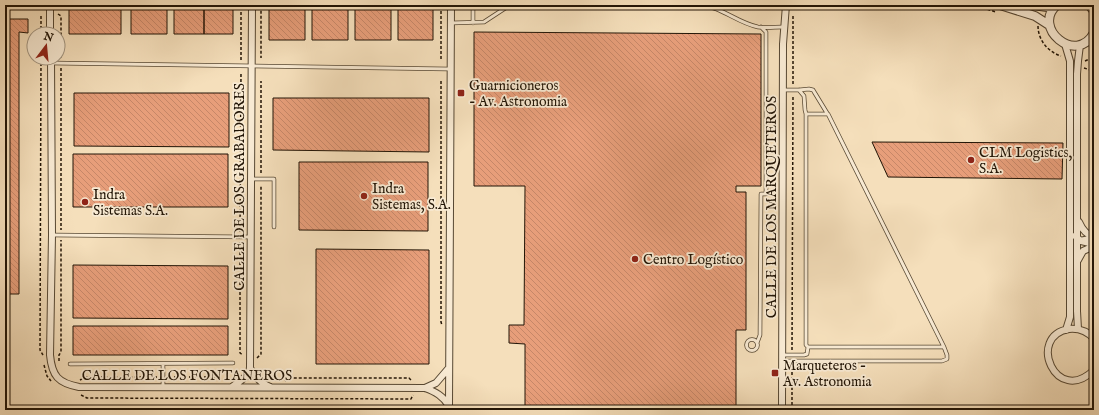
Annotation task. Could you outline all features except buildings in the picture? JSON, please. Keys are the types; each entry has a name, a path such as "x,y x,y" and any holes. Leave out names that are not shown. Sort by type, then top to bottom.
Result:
{"street":[{"path":"50,5 50,26"},
{"name":"CALLE DE LOS GRABADORES","path":"250,368 252,5"},
{"path":"449,408 449,69 451,5"},
{"name":"CALLE DE LOS MARQUETEROS","path":"782,410 783,27 786,5"},
{"path":"1000,5 1035,16 1050,25"},
{"path":"1033,5 1056,6 1050,16 1050,25 1054,36 1065,44 1073,46 1080,45 1093,36"},
{"path":"1089,5 1094,11"},
{"path":"1065,44 1070,61 1070,317 1066,330"},
{"path":"1078,329 1077,74 1080,45"},
{"name":"CALLE DE LOS FONTANEROS","path":"51,66 52,235 50,355 51,367 54,374 60,380 68,385 79,387 425,388 436,392 444,398 449,408"},
{"path":"1070,210 1072,234 1078,241 1094,245"},
{"path":"1077,210 1081,228 1085,233 1094,237"},
{"path":"1069,266 1072,253 1078,241 1094,237"},
{"path":"1077,266 1078,257 1083,251 1094,245"},
{"path":"1094,339 1086,332 1078,329 1066,330 1058,334 1052,340 1048,348 1048,357 1050,365 1055,373 1062,378 1079,380 1088,376 1094,370"},
{"path":"231,388 248,375 250,368"},
{"path":"250,368 261,382 274,388"},
{"path":"425,388 436,383 449,369"}],"lane":[{"path":"473,5 473,23"},
{"path":"450,23 484,22 510,5"},
{"path":"699,5 713,7 740,20 761,27 783,27"},
{"path":"757,343 760,335 761,194 766,194 766,32 761,27"},
{"path":"66,60 251,66 449,69"},
{"path":"783,90 813,90 828,114 944,347 947,359 942,361 792,361 783,358"},
{"path":"783,358 792,355 806,354 808,347 806,345 806,114 804,110 804,96 799,90"},
{"path":"806,114 828,114"},
{"path":"251,179 274,180 274,227"},
{"path":"52,235 251,237"},
{"path":"808,347 944,347"},
{"path":"70,364 233,364"},
{"path":"162,364 163,388"}],"path":[{"path":"241,65 241,8 244,5"},
{"path":"258,5 261,8 261,58"},
{"path":"441,5 441,59"},
{"path":"792,355 793,10"},
{"path":"41,26 41,16 44,14"},
{"path":"1038,24 1039,35 1046,47 1062,56 1064,60"},
{"path":"1083,62 1094,57"},
{"path":"41,66 40,350 43,355"},
{"path":"1083,67 1094,70"},
{"path":"258,363 258,358 261,354 261,81"},
{"path":"441,81 442,327"},
{"path":"792,361 792,410"},
{"path":"44,362 44,369 51,382"},
{"path":"284,382 288,378 408,378 413,382"},
{"path":"78,394 88,398 411,399 414,394"}],"place":[{"name":"Guarnicioneros - Av. Astronomia","path":"461,93"},
{"name":"CLM Logistics, S.A.","path":"971,160"},
{"name":"Indra Sistemas, S.A.","path":"364,196"},
{"name":"Indra Sistemas S.A.","path":"85,202"},
{"name":"Centro Logístico","path":"635,259"},
{"name":"Marqueteros - Av. Astronomia","path":"775,373"}]}
